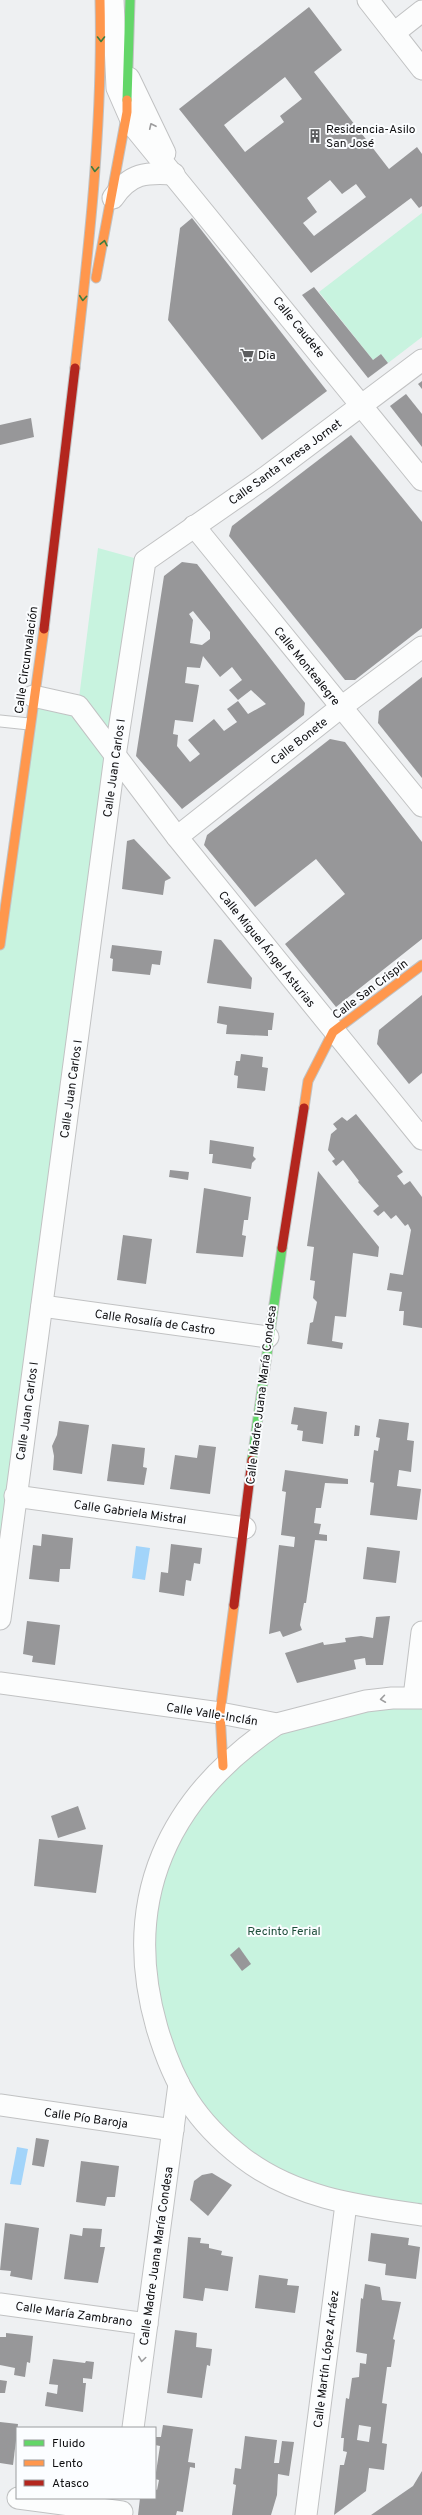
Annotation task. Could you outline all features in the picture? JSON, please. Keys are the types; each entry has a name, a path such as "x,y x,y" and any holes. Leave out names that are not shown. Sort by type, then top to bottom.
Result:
{"main road":[{"path":"76,378 94,174 100,66 100,0"},
{"path":"76,378 113,198 127,112 131,5"},
{"name":"Calle Circunvalación","path":"0,945 76,378"},
{"name":"Calle San Crispín","path":"333,1032 422,965"},
{"name":"Calle Madre Juana María Condesa","path":"223,1766 220,1713 245,1528 268,1337 308,1081 333,1032"}],"street":[{"name":"Calle Caudete","path":"113,0 117,88 134,127 146,144 174,174 422,480"},
{"path":"368,0 422,69"},
{"path":"394,34 422,11"},
{"name":"Calle Caudete","path":"129,78 174,174"},
{"path":"113,198 123,184 134,177 155,173 174,174"},
{"name":"Calle Santa Teresa Jornet","path":"146,561 266,477 363,406 422,360"},
{"name":"Calle Montealegre","path":"194,526 340,708 422,806"},
{"name":"Calle Juan Carlos I","path":"0,1619 15,1496 42,1306 115,756 146,561"},
{"name":"Calle Bonete","path":"177,837 340,708 422,647"},
{"name":"Calle Miguel Ángel Asturias","path":"33,696 78,706 177,837 333,1032 422,1139"},
{"name":"Calle Rosalía de Castro","path":"42,1306 268,1337"},
{"name":"Calle Gabriela Mistral","path":"15,1496 245,1528"},
{"path":"418,1698 422,1632"},
{"name":"Calle Valle-Inclán","path":"0,1683 220,1713 277,1724 345,1706 392,1698 418,1698"},
{"path":"277,1724 253,1740 207,1782 170,1838 148,1903 145,1936 148,1988 161,2040 179,2084 195,2114 209,2129 244,2159 270,2175 296,2187 346,2204 422,2215"},
{"name":"Calle Madre Juana María Condesa","path":"133,2427 179,2084"},
{"name":"Calle Pío Baroja","path":"0,2106 173,2130"},
{"name":"Calle Martín López Arráez","path":"306,2515 346,2204"},
{"name":"Calle María Zambrano","path":"0,2304 147,2324"},
{"path":"0,2496 16,2498"},
{"path":"28,2499 123,2508"}],"lane":[{"path":"0,720 29,724"}],"green space":[{"path":"422,213 422,337 388,363 381,354 373,360 319,292"},
{"path":"98,548 145,561 0,1623 0,945 33,696 78,706"},
{"name":"Recinto Ferial","path":"422,1698 422,2215 323,2198 209,2129 154,2015 155,1879 223,1766 322,1711"}],"water":[{"path":"136,1546 150,1548 145,1580 132,1578"},
{"path":"17,2147 28,2149 21,2185 10,2184"}],"building":[{"name":"Residencia-Asilo San José","path":"309,7 342,50 314,72 389,169 417,147 422,154 422,206 419,208 411,198 311,273 179,109","holes":["285,77 302,99 280,116 284,122 245,152 224,125","330,180 342,194 356,184 366,197 314,236 303,223 317,212 307,198"]},
{"name":"Dia","path":"192,218 327,391 262,440 168,320 180,228"},
{"path":"314,287 373,360 381,354 388,363 368,378 302,295"},
{"path":"422,381 422,389 418,384"},
{"path":"406,394 422,414 422,447 390,406"},
{"path":"31,418 34,437 0,445 0,425"},
{"path":"351,435 422,522 422,628 355,680 345,680 229,536 232,526"},
{"path":"182,562 197,564 305,703 304,715 182,809 136,756 164,576","holes":["193,611 210,632 210,639 202,645 190,643 193,620 189,614","203,656 220,677 232,667 242,680 229,690 238,700 251,690 266,704 248,714 238,701 227,709 237,722 224,731 214,719 188,740 200,754 190,762 177,746 178,735 173,734 175,720 193,722 199,685 185,683 187,667 200,668"]},
{"path":"422,677 422,778 378,723 379,711"},
{"path":"330,739 345,742 422,842 422,939 336,1007 285,944 345,894 316,859 255,907 204,845 207,835"},
{"path":"134,839 171,878 165,881 163,895 122,889 127,841"},
{"path":"214,939 221,940 252,978 251,989 207,983"},
{"path":"112,945 162,951 160,965 152,964 150,975 112,971 113,959 110,958"},
{"path":"422,995 422,1073 409,1084 377,1044 379,1030"},
{"path":"219,1006 274,1013 272,1030 268,1030 268,1036 226,1034 227,1025 217,1023"},
{"path":"241,1054 263,1057 262,1067 268,1068 265,1091 237,1088 238,1076 234,1075 236,1061 240,1061"},
{"path":"356,1114 403,1172 397,1176 404,1185 410,1181 422,1197 422,1328 403,1325 404,1311 399,1311 402,1292 387,1290 390,1273 403,1275 411,1230 408,1224 405,1226 396,1215 391,1219 384,1211 378,1216 373,1211 379,1206 358,1182 359,1181 343,1160 336,1166 332,1161 335,1159 328,1150 331,1134 337,1129 333,1124 342,1117 347,1121"},
{"path":"210,1140 254,1147 253,1156 256,1159 252,1163 251,1169 212,1163 213,1154 209,1154"},
{"path":"170,1170 189,1172 188,1180 169,1177"},
{"path":"318,1171 379,1247 378,1257 353,1253 346,1317 335,1316 332,1341 343,1343 342,1349 307,1344 310,1323 313,1322 317,1302 313,1298 315,1281 310,1280 314,1247 307,1246"},
{"path":"204,1188 251,1197 248,1220 244,1220 242,1235 246,1236 243,1257 196,1253"},
{"path":"123,1235 152,1239 146,1284 117,1280"},
{"path":"294,1407 327,1412 323,1444 302,1441 303,1431 297,1430 298,1425 291,1424"},
{"path":"379,1419 409,1423 407,1440 414,1441 411,1472 399,1470 397,1486 421,1489 417,1520 370,1515 374,1483 370,1482 374,1450 378,1451 380,1438 376,1437"},
{"path":"59,1421 89,1425 82,1474 53,1470 54,1456 52,1446 57,1435"},
{"path":"355,1425 360,1426 359,1436 354,1436"},
{"path":"112,1444 145,1448 143,1467 147,1468 144,1485 107,1481"},
{"path":"199,1445 216,1447 210,1494 170,1489 175,1455 197,1458"},
{"path":"285,1470 348,1479 348,1484 325,1483 321,1508 316,1508 314,1523 321,1524 319,1534 327,1535 327,1541 315,1540 306,1603 304,1603 300,1625 302,1630 283,1637 280,1631 269,1634 279,1545 294,1547 295,1537 281,1535 286,1492 282,1491"},
{"path":"42,1534 73,1538 70,1569 60,1569 59,1582 29,1579 33,1545 41,1546"},
{"path":"171,1544 202,1548 200,1564 194,1563 191,1581 186,1580 184,1596 159,1592 161,1572 168,1573"},
{"path":"367,1547 400,1551 396,1583 363,1579"},
{"path":"390,1616 383,1665 366,1665 365,1658 354,1660 356,1669 297,1683 285,1653 323,1642 324,1645 346,1642 345,1638 361,1636 373,1638 376,1617"},
{"path":"27,1621 60,1625 55,1665 32,1662 33,1656 23,1654"},
{"path":"78,1806 86,1829 58,1838 51,1816"},
{"path":"39,1839 103,1845 96,1893 34,1886"},
{"path":"239,1947 251,1964 242,1971 230,1955"},
{"path":"36,2138 49,2140 44,2167 32,2165"},
{"path":"81,2161 119,2166 115,2197 107,2197 105,2206 76,2202"},
{"path":"212,2173 232,2185 208,2216 190,2200 194,2181 202,2175"},
{"path":"5,2223 39,2228 32,2280 10,2276 11,2271 0,2270"},
{"path":"83,2228 102,2229 100,2247 105,2247 98,2283 64,2279 70,2234 82,2236"},
{"path":"371,2233 409,2238 408,2245 420,2247 416,2279 385,2275 386,2264 368,2261"},
{"path":"188,2237 201,2238 200,2243 209,2244 209,2248 222,2251 221,2255 233,2257 228,2291 205,2288 203,2301 183,2298"},
{"path":"259,2275 288,2279 287,2285 299,2286 295,2313 255,2308"},
{"path":"365,2284 380,2287 382,2300 401,2302 393,2339 395,2340 391,2367 387,2367 382,2403 387,2404 382,2443 387,2444 384,2470 369,2468 366,2491 334,2515 340,2465 344,2465 347,2452 343,2451 344,2438 341,2438 346,2398 349,2399 352,2378 359,2377 360,2363 366,2364 367,2354 356,2352 361,2298 363,2299","holes":["359,2425 371,2427 369,2442 357,2440"]},
{"path":"175,2330 197,2333 196,2347 212,2349 210,2366 207,2365 202,2398 167,2393"},
{"path":"6,2333 33,2336 30,2363 27,2362 25,2377 14,2375 15,2368 0,2365 0,2337 6,2337"},
{"path":"53,2359 85,2363 86,2361 94,2362 92,2379 83,2378 83,2383 86,2383 83,2412 45,2406 47,2392 57,2394 58,2385 49,2384"},
{"path":"0,2380 7,2381 5,2393 0,2393"},
{"path":"0,2422 18,2424 18,2427 16,2427 13,2465 0,2463"},
{"path":"163,2425 193,2429 188,2462 195,2463 195,2468 190,2467 183,2512 177,2511 176,2515 138,2515 140,2499 156,2499 156,2490 159,2480 156,2479 156,2472 160,2446 156,2445 156,2437 161,2437"},
{"path":"245,2436 277,2440 274,2463 279,2463 282,2441 294,2442 289,2476 278,2474 277,2495 271,2515 232,2515 236,2485 233,2484 235,2468 241,2469"},
{"path":"422,2471 422,2515 371,2515 413,2486"}],"traffic: fast":[{"path":"127,100 130,0"},
{"path":"252,1460 282,1248"}],"traffic: slow":[{"path":"75,368 94,184 99,92 100,0"},
{"path":"96,278 127,112 127,100"},
{"path":"0,945 44,629"},
{"path":"304,1108 308,1081 333,1032 422,965"},
{"path":"223,1766 220,1713 234,1605"}],"traffic: jam":[{"path":"44,629 75,368"},
{"path":"282,1248 304,1108"},
{"path":"234,1605 252,1460"}],"place":[{"name":"Residencia-Asilo San José","path":"315,136"},
{"name":"Dia","path":"247,355"}]}
